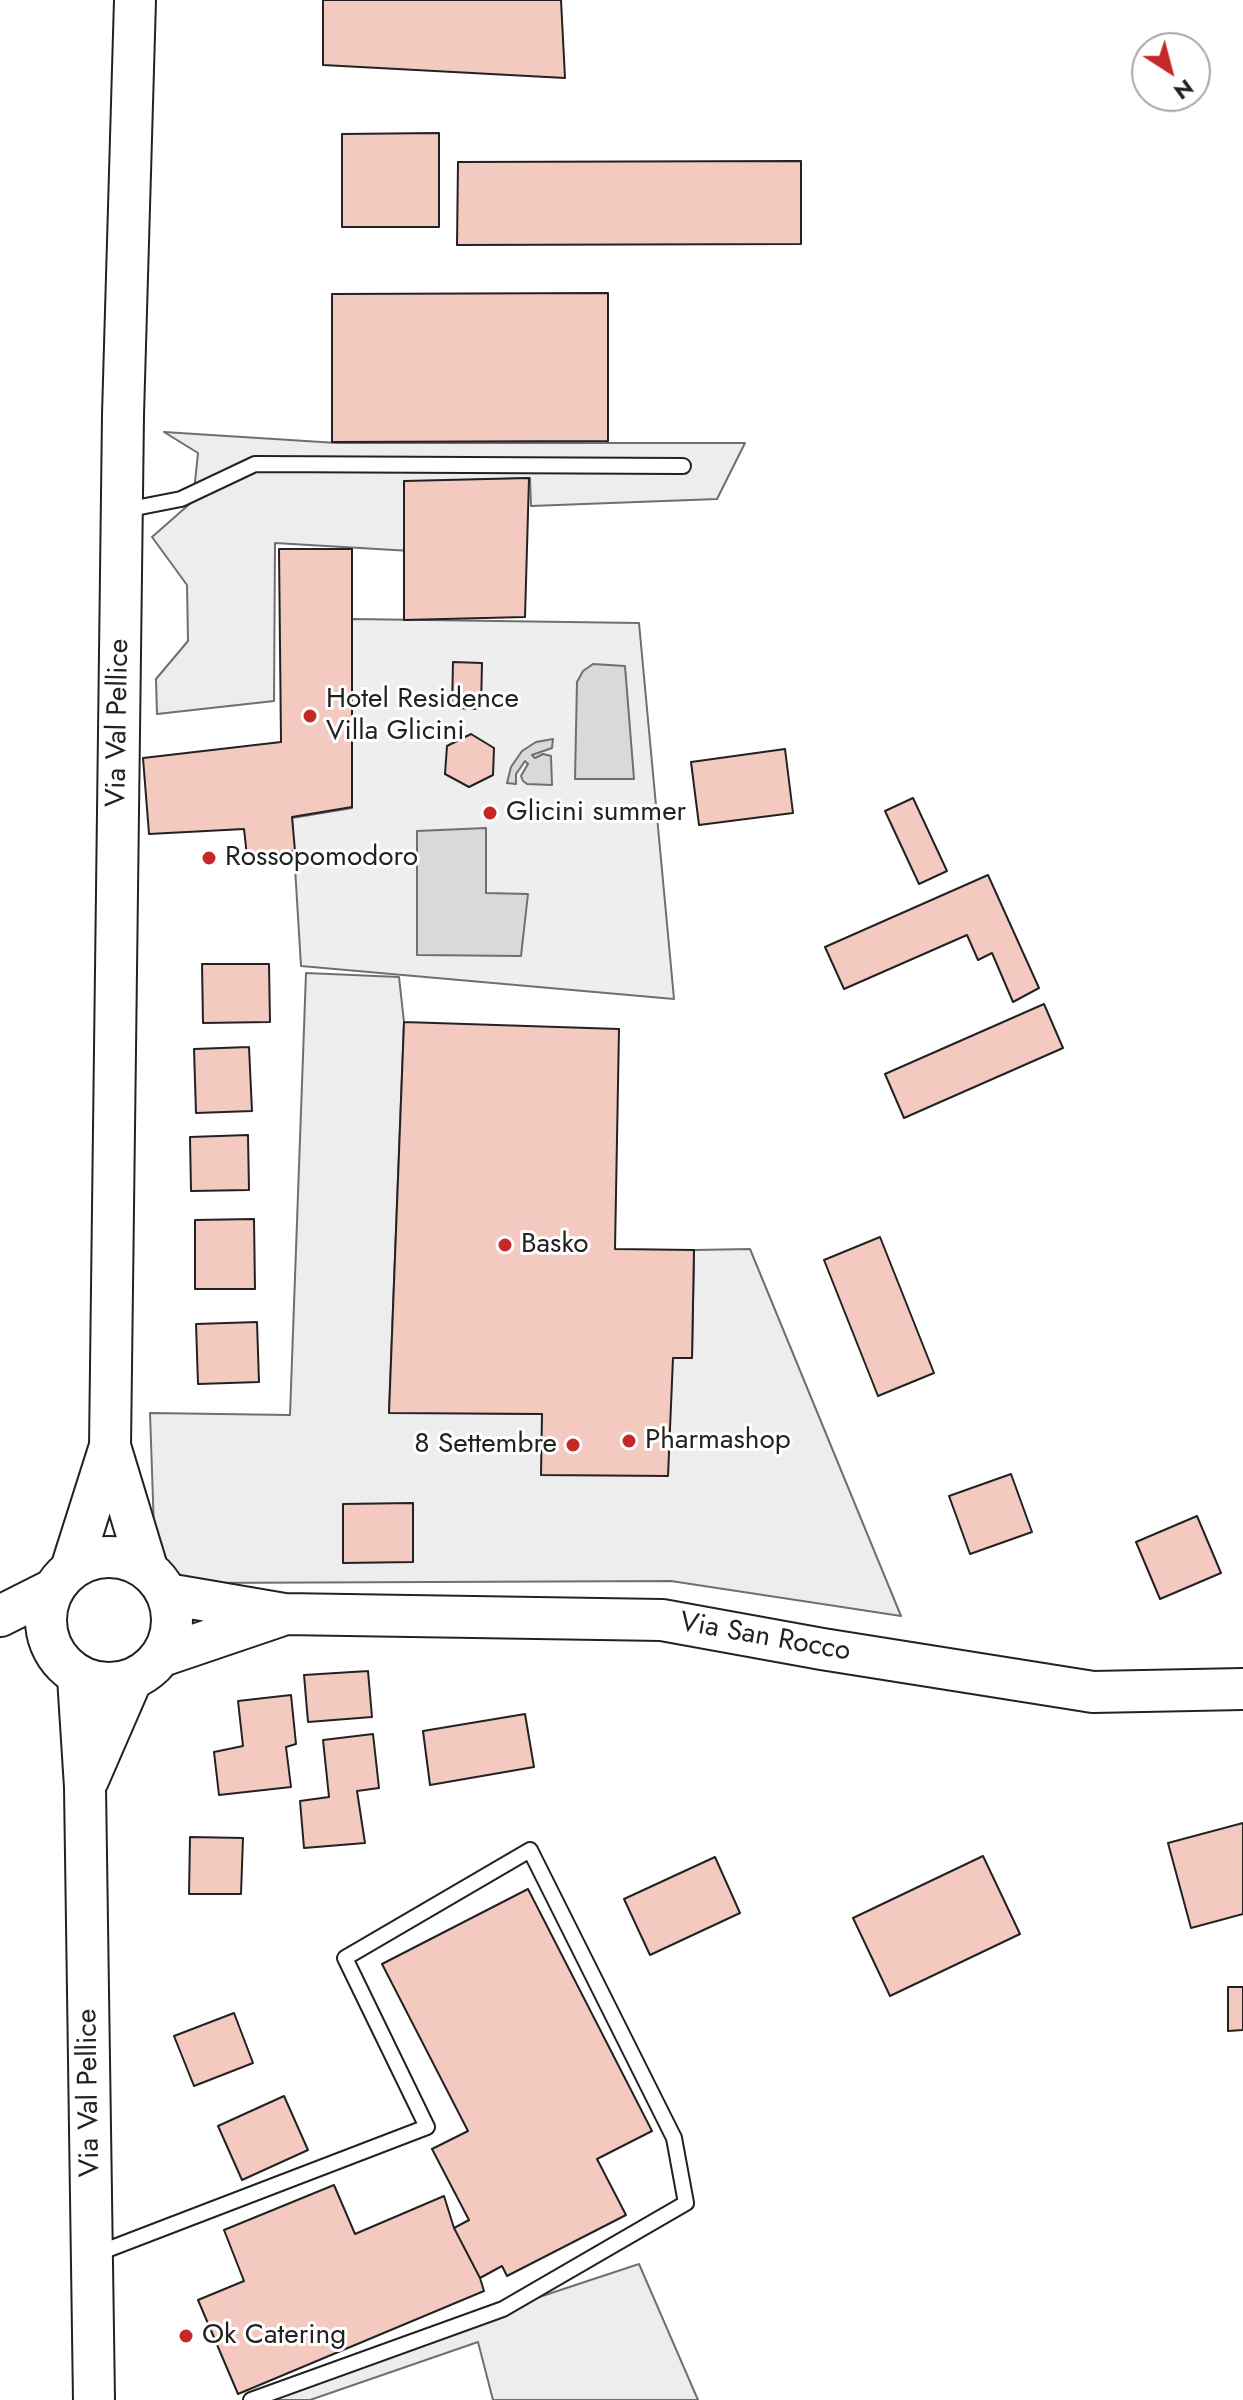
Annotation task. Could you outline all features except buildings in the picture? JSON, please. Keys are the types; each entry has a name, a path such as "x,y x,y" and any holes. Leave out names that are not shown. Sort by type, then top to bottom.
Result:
{"street":[{"name":"Via Val Pellice","path":"110,1446 122,510 135,0"},
{"path":"110,1446 62,1579 45,1611 48,1643 57,1658 78,1677 105,1685 131,1681"},
{"path":"85,1787 131,1681 162,1656 173,1623 110,1446"},
{"path":"0,1616 104,1556 119,1557 157,1581"},
{"name":"Via San Rocco","path":"157,1581 284,1614 662,1620 1093,1692 1243,1689"},
{"name":"Via San Rocco","path":"162,1656 284,1614"},
{"path":"0,1639 48,1643"},
{"name":"Via Val Pellice","path":"78,1677 85,1787 94,2400"}],"lane":[{"path":"122,510 181,499 255,464 683,466"},
{"path":"92,2256 427,2127 345,1958 530,1850 674,2138 686,2203 503,2309 251,2400"}],"shaded area":[{"path":"164,432 337,443 745,443 717,499 531,506 530,478 406,482 411,551 275,543 274,701 157,714 156,679 188,641 187,585 152,537 193,501 198,453"},
{"name":"Glicini summer","path":"352,619 639,623 674,999 301,966 292,818 352,808"},
{"path":"593,664 625,666 634,779 575,779 577,682 583,671"},
{"path":"553,739 552,748 532,755 535,758 543,754 551,756 552,785 527,784 523,781 521,776 528,764 525,761 516,774 516,784 507,783 511,767 522,751 536,742"},
{"path":"486,828 486,893 528,894 521,956 417,955 417,831"},
{"path":"306,973 399,977 404,1022 389,1412 542,1414 673,1358 692,1358 694,1250 750,1249 901,1616 671,1581 194,1583 175,1573 159,1557 154,1530 150,1413 290,1415"},
{"path":"639,2264 698,2400 493,2400 478,2342 310,2400 251,2400 503,2309"}],"place":[{"name":"Hotel Residence Villa Glicini","path":"310,716"},
{"name":"Glicini summer","path":"490,813"},
{"name":"Rossopomodoro","path":"209,858"},
{"name":"Basko","path":"505,1245"},
{"name":"Pharmashop","path":"629,1441"},
{"name":"8 Settembre","path":"573,1445"},
{"name":"Ok Catering","path":"186,2336"}]}
